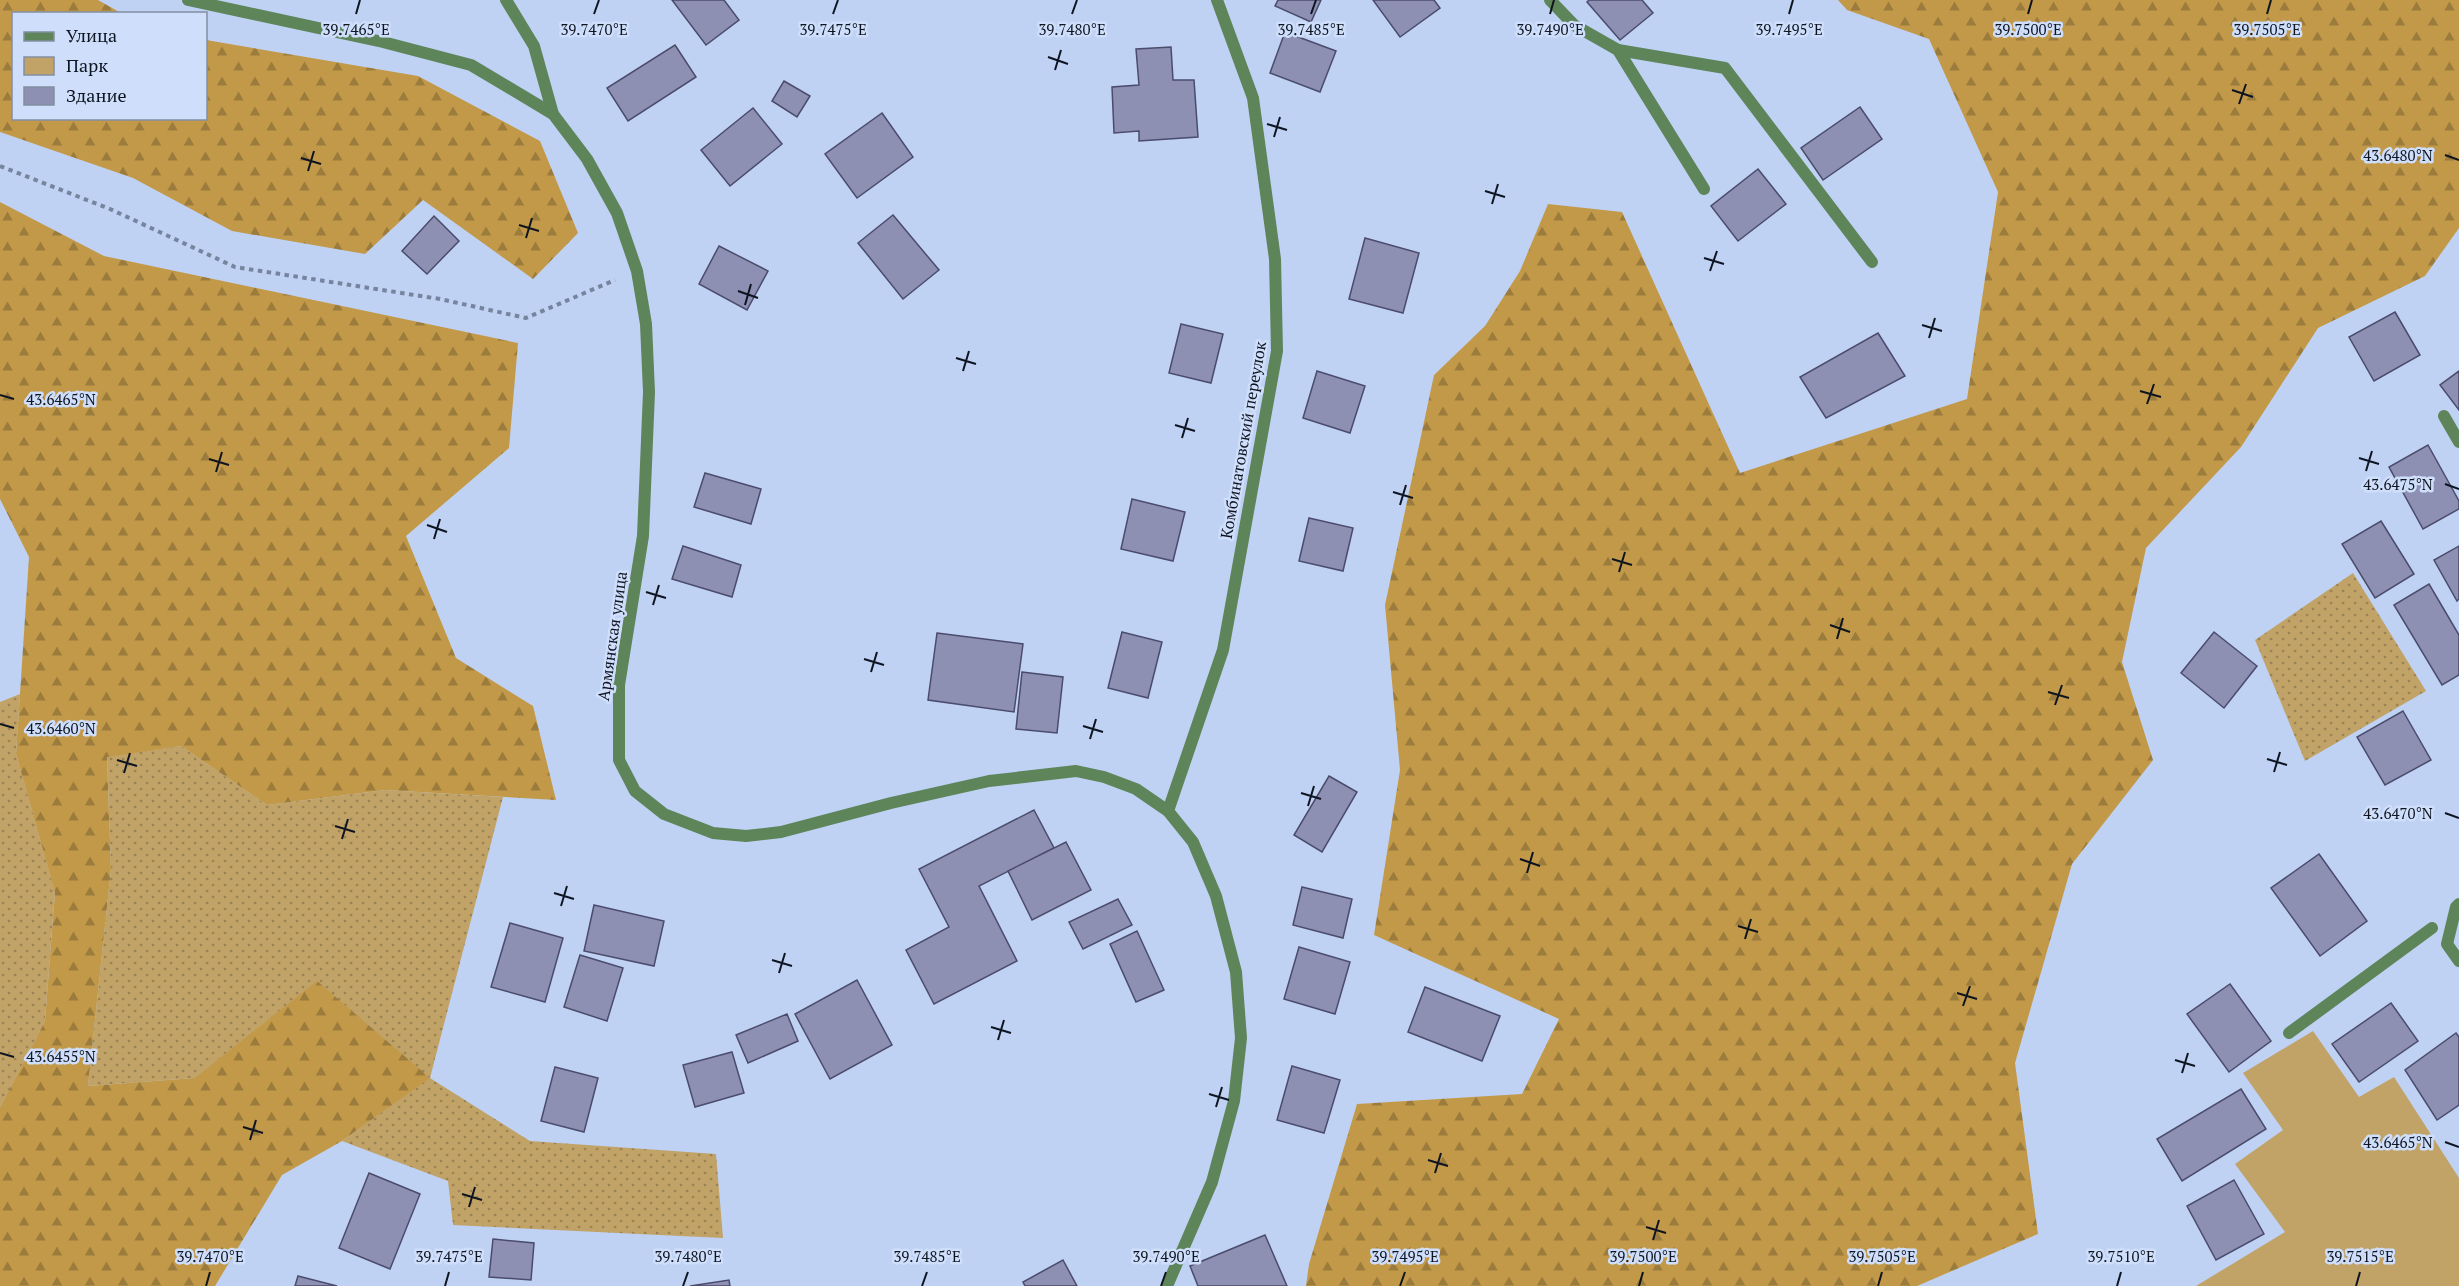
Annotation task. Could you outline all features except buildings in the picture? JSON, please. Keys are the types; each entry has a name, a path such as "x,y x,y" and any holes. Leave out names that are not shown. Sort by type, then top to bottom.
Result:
{"street":[{"name":"Армянская улица","path":"188,0 383,42 471,65 553,114 587,159 617,213 638,271 646,324 649,392 643,536 619,686 619,760 636,791 664,814 713,833 746,836 781,832 891,803 989,781 1076,771 1104,777 1136,789 1168,811 1193,842 1216,896 1236,972 1241,1038 1234,1101 1212,1182 1167,1286"},
{"path":"506,0 534,46 553,114"},
{"name":"Комбинатовский переулок","path":"1168,811 1223,650 1277,351 1275,259 1253,98 1216,0"},
{"path":"1550,0 1574,26 1618,50 1725,68 1872,262"},
{"path":"1618,50 1704,189"},
{"path":"2444,416 2459,442"},
{"path":"2459,904 2447,944 2459,961"},
{"path":"2289,1033 2432,928"}],"path":[{"path":"0,166 110,209 235,267 440,299 526,318 638,271"}],"green space":[{"path":"0,0 98,0 119,12 12,12 12,120 207,120 207,40 418,76 540,141 578,233 533,279 423,200 365,254 232,231 133,178 0,132"},
{"path":"1838,0 2459,0 2459,228 2425,276 2318,328 2241,447 2146,548 2122,662 2153,760 2072,864 2015,1063 2038,1234 1917,1286 1306,1286 1309,1264 1357,1104 1522,1094 1559,1019 1374,935 1400,770 1385,605 1434,375 1485,326 1520,271 1548,204 1622,212 1740,473 1967,399 1998,192 1929,39 1847,10"},
{"path":"0,202 104,256 518,343 509,448 406,536 456,658 533,706 556,800 385,790 267,805 181,746 107,757 111,869 88,1086 194,1078 317,981 430,1078 342,1141 282,1175 215,1286 0,1286 0,1107 45,1021 55,892 16,754 29,557 0,499"},
{"path":"2353,573 2426,691 2305,761 2255,640"},
{"path":"20,694 16,754 55,891 45,1021 0,1107 0,702"},
{"path":"181,746 267,805 385,790 503,797 430,1078 530,1141 716,1154 723,1238 453,1225 448,1181 342,1141 429,1078 317,982 194,1078 88,1086 111,869 107,756"},
{"path":"2313,1031 2359,1097 2394,1077 2459,1178 2459,1286 2196,1286 2285,1232 2235,1164 2283,1130 2243,1073"}]}
